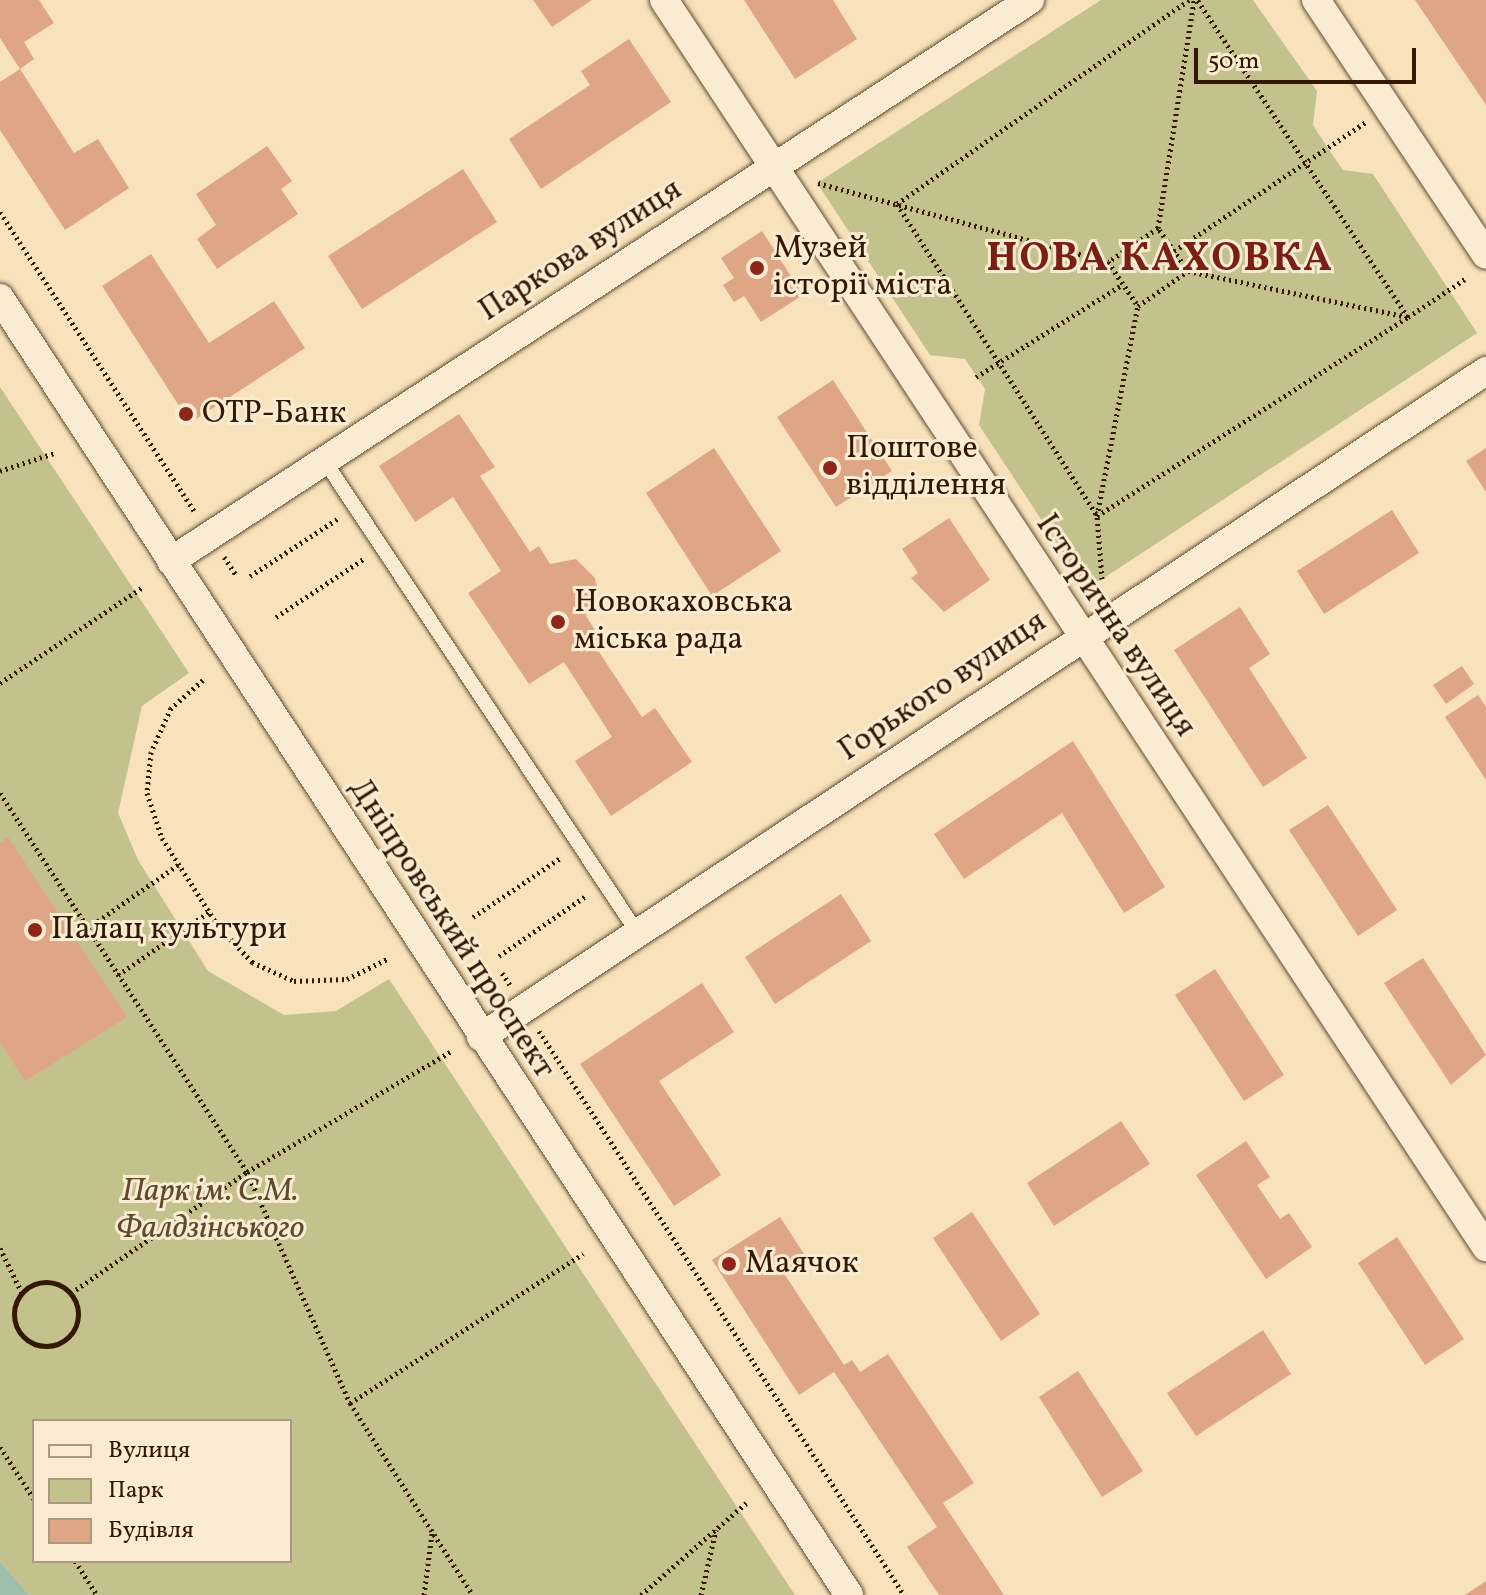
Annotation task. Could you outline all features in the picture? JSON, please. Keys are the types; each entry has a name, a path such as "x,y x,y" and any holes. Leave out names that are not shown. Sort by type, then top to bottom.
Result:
{"street":[{"name":"Історична вулиця","path":"664,0 771,167 1486,1247"},
{"name":"Паркова вулиця","path":"171,561 1030,0"},
{"path":"1316,0 1486,255"},
{"name":"Дніпровський проспект","path":"0,298 849,1595"},
{"name":"Горького вулиця","path":"481,1037 1081,636 1486,371"}],"lane":[{"path":"324,460 637,932"}],"path":[{"path":"1193,0 1408,317"},
{"path":"897,204 1193,0"},
{"path":"1193,0 1158,228 1188,271 1408,317"},
{"path":"1174,251 1366,122"},
{"path":"817,183 1108,262 1138,306"},
{"path":"897,204 1001,360 1097,516"},
{"path":"0,212 237,576"},
{"path":"1108,262 1158,228"},
{"path":"1102,579 1097,516 1138,306 1188,271"},
{"path":"1097,516 1468,277"},
{"path":"976,377 1123,284"},
{"path":"0,471 54,453"},
{"path":"250,576 338,517 345,528"},
{"path":"358,548 373,570"},
{"path":"276,617 365,558"},
{"path":"0,683 143,587"},
{"path":"203,680 171,708 151,752 147,793 178,865 209,912 252,962 294,981 347,979 389,958"},
{"path":"0,793 247,1172 350,1403 473,1595"},
{"path":"554,844 571,871"},
{"path":"473,917 562,857"},
{"path":"88,928 178,865"},
{"path":"499,956 589,897 580,884"},
{"path":"118,975 209,912"},
{"path":"525,1008 904,1595"},
{"path":"71,1293 247,1172 450,1052"},
{"path":"0,1248 22,1293 15,1322 25,1340 44,1347 64,1341 77,1324 71,1293"},
{"path":"350,1403 583,1254"},
{"path":"22,1293 40,1282 71,1293"},
{"path":"0,1447 32,1496"},
{"path":"641,1595 746,1503"},
{"path":"701,1595 716,1529"},
{"path":"424,1595 432,1532"},
{"path":"76,1563 97,1595"}],"green space":[{"path":"1101,0 1253,0 1317,91 1313,125 1327,147 1343,170 1373,174 1477,333 1087,589 979,425 985,389 965,359 930,355 817,183"},
{"name":"Парк ім. С.М. Фалдзінського","path":"0,387 189,673 142,706 118,813 138,860 208,971 284,1015 336,1011 389,979 795,1595 29,1595 0,1561"}],"shaded area":[{"path":"0,1561 29,1595 0,1595"}],"building":[{"path":"0,0 39,0 54,23 24,42 34,59 20,69 0,38"},
{"path":"533,0 592,0 552,27"},
{"path":"744,0 833,0 857,39 795,79"},
{"path":"1415,0 1486,0 1486,105"},
{"path":"629,39 671,102 541,189 509,139 590,85 581,71"},
{"path":"20,69 74,153 98,139 129,188 65,230 0,130 0,82"},
{"path":"267,146 292,181 281,189 298,214 217,269 197,239 216,225 196,194"},
{"path":"463,169 497,222 362,309 328,256"},
{"name":"Музей історії міста","path":"762,231 803,295 761,322 744,296 734,302 723,285 734,278 721,258"},
{"path":"151,254 209,343 274,301 305,348 190,423 102,286"},
{"path":"833,380 892,471 836,507 777,417"},
{"path":"459,414 495,467 480,476 530,552 539,546 550,564 576,559 595,578 598,592 586,616 600,638 593,643 642,717 655,708 692,762 611,816 575,761 612,737 564,662 529,684 468,593 501,571 453,497 415,522 379,466"},
{"path":"714,448 781,551 712,596 646,493"},
{"path":"1486,448 1486,492 1466,461"},
{"path":"1392,510 1419,553 1324,614 1297,571"},
{"path":"949,518 990,580 944,612 911,578 918,573 902,549"},
{"path":"1240,607 1270,654 1249,668 1307,758 1263,787 1174,650"},
{"path":"1462,666 1474,684 1446,704 1433,685"},
{"path":"1478,695 1486,707 1486,780 1445,717"},
{"path":"1073,741 1165,887 1124,913 1062,813 964,879 934,834"},
{"path":"1328,805 1397,910 1358,936 1289,830"},
{"name":"Палац культури","path":"8,837 127,1017 25,1081 0,1042 0,843"},
{"path":"841,894 871,941 775,1004 745,957"},
{"path":"1423,958 1486,1055 1451,1085 1384,983"},
{"path":"1215,969 1284,1075 1244,1101 1175,995"},
{"path":"702,983 734,1032 659,1081 721,1175 674,1206 580,1064"},
{"path":"1121,1121 1150,1164 1054,1226 1027,1183"},
{"path":"1246,1141 1270,1177 1257,1185 1280,1219 1289,1213 1312,1247 1266,1279 1196,1175"},
{"path":"972,1212 1040,1314 1001,1341 933,1238"},
{"path":"780,1217 808,1260 785,1275 844,1365 852,1360 860,1372 888,1354 974,1483 943,1503 1004,1595 939,1595 907,1547 937,1527 834,1372 799,1395 712,1260"},
{"path":"1397,1237 1464,1339 1425,1365 1358,1263"},
{"path":"1263,1330 1291,1374 1196,1436 1167,1393"},
{"path":"1078,1371 1143,1471 1102,1497 1039,1397"},
{"path":"1486,1581 1486,1595 1465,1595"}],"place":[{"name":"Музей історії міста","path":"757,268"},
{"name":"ОТР-Банк","path":"186,414"},
{"name":"Поштове відділення","path":"830,468"},
{"name":"Новокаховська міська рада","path":"558,622"},
{"name":"Палац культури","path":"35,930"},
{"name":"Маячок","path":"729,1264"}],"district":[{"name":"НОВА КАХОВКА","path":"1160,260"}]}
